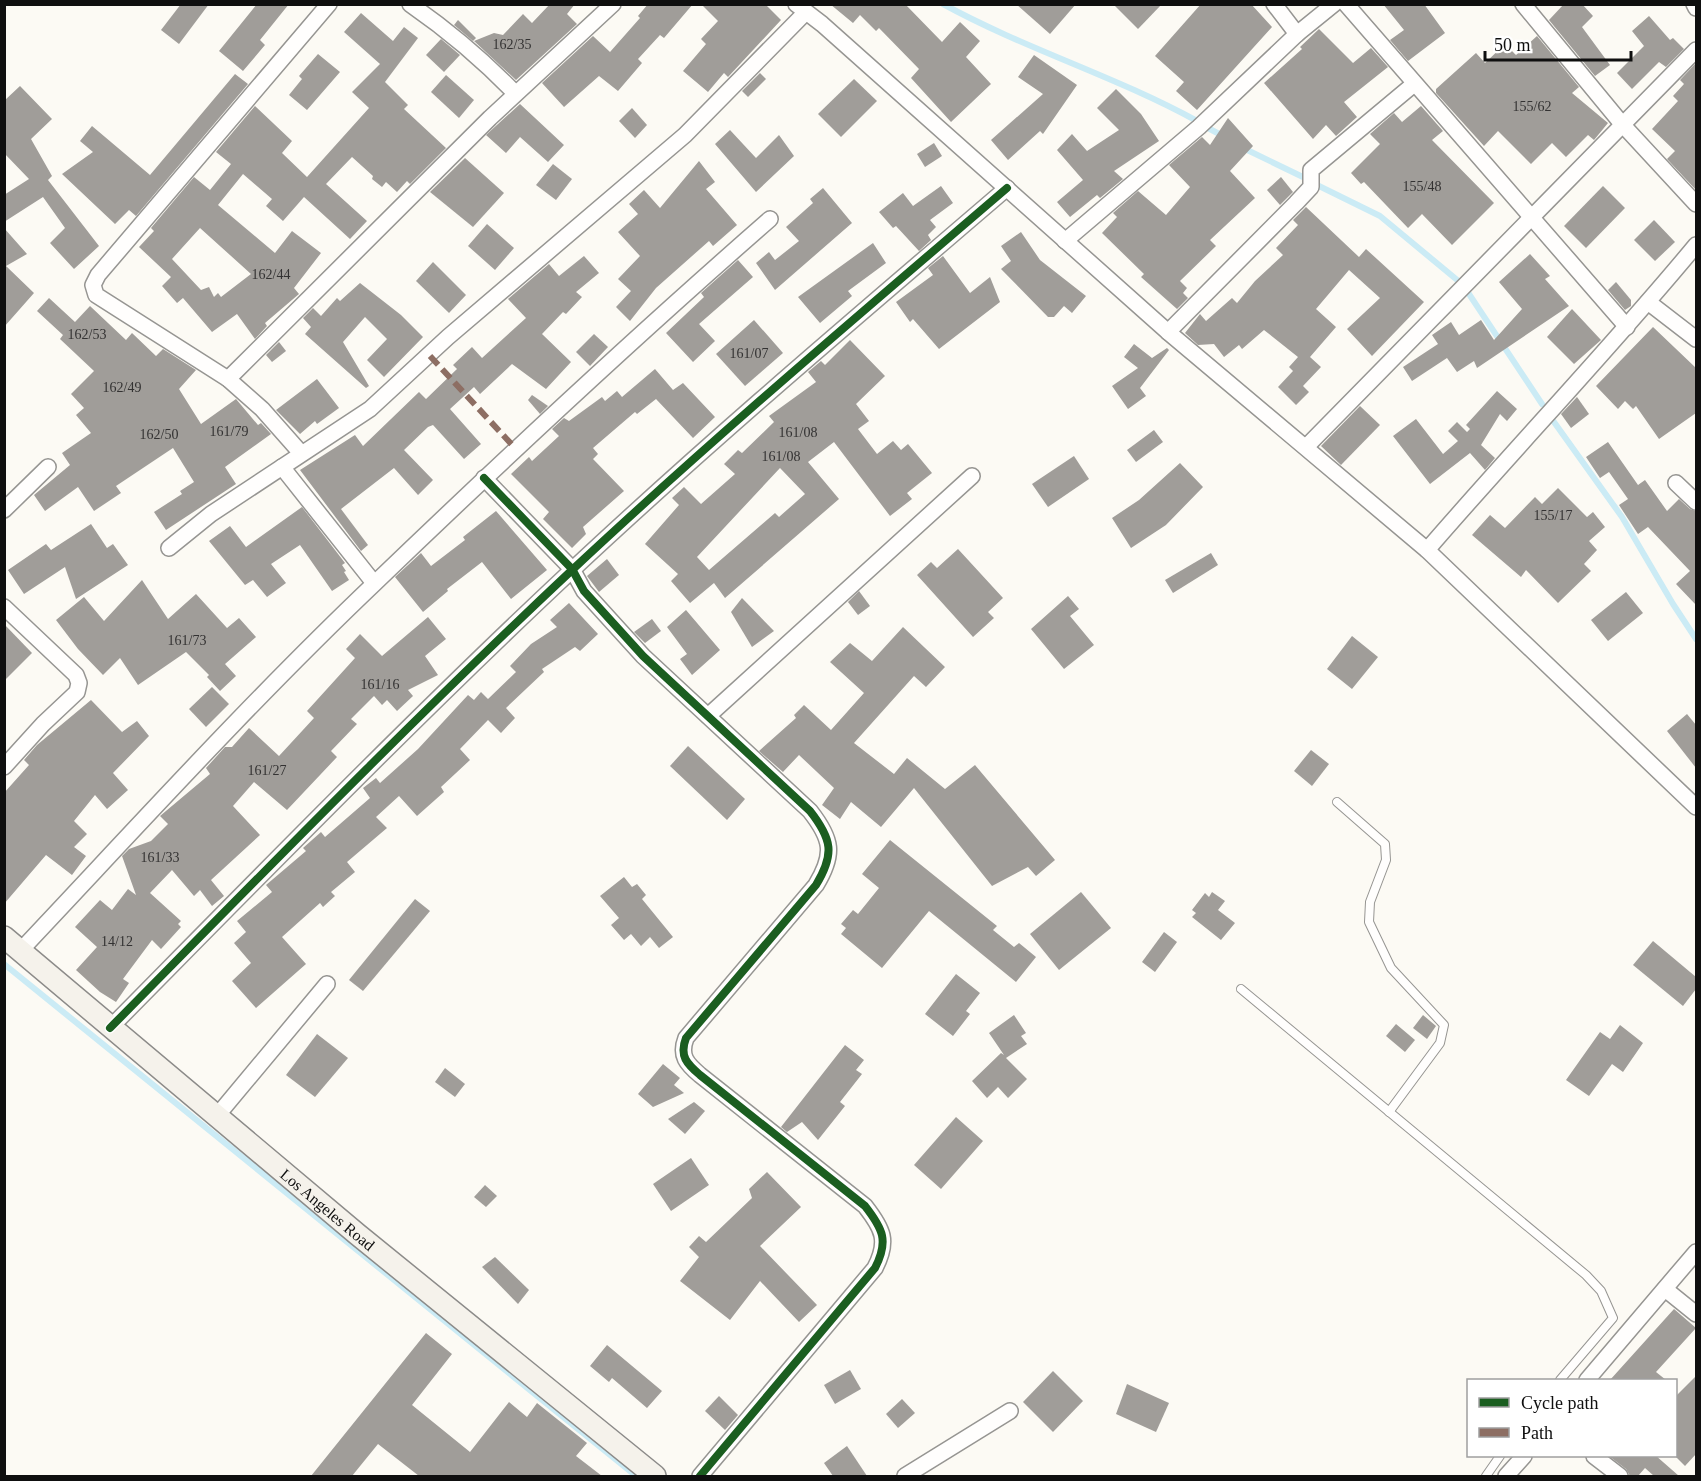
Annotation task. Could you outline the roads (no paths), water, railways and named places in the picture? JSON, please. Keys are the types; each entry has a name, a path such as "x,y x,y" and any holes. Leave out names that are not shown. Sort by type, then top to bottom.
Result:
{"main road":[{"name":"Los Angeles Road","path":"12,944 216,1117 655,1476"}],"street":[{"path":"300,453 261,409 228,379 96,295 93,285 98,275 329,4"},
{"path":"410,4 451,32 480,56 515,93"},
{"path":"228,379 515,93 613,4"},
{"path":"1274,4 1297,34"},
{"path":"1065,241 1199,127 1297,34 1334,4"},
{"path":"1346,4 1627,327"},
{"path":"1523,4 1622,124 1696,204"},
{"path":"169,548 211,514 300,453 370,409 393,390 448,337 685,135 801,8 1168,332 1427,550 1696,807"},
{"path":"1306,447 1696,50"},
{"path":"1168,332 1311,187 1311,170 1414,84"},
{"path":"110,1028 442,693 572,569 804,361 1007,188"},
{"path":"12,944 192,769 374,583 484,478 770,219"},
{"path":"1427,550 1543,417 1627,327 1696,245"},
{"path":"1648,302 1696,339"},
{"path":"4,510 48,467"},
{"path":"282,467 374,583"},
{"path":"708,716 972,476"},
{"path":"484,478 572,569 584,591 643,656 810,811 823,827 830,855 826,870 816,885 686,1038 682,1048 683,1057 700,1075 865,1206 879,1224 884,1240 882,1255 875,1268 700,1476"},
{"path":"1676,483 1696,502"},
{"path":"4,607 76,675 79,683 77,692 43,724 4,767"},
{"path":"216,1117 327,984"},
{"path":"1588,1379 1696,1252"},
{"path":"1665,1289 1696,1314"},
{"path":"905,1476 1010,1411"},
{"path":"1506,1476 1522,1457"},
{"path":"1596,1457 1620,1476"}],"lane":[{"path":"1337,802 1385,844 1386,860 1368,911 1369,922 1391,968 1444,1025 1440,1043 1389,1112"},
{"path":"1241,989 1586,1275 1601,1291 1613,1318 1561,1379"},
{"path":"1486,1476 1499,1457"}],"waterway":[{"path":"943,4 1197,121"},
{"path":"1210,123 1206,127 1225,137"},
{"path":"1241,147 1305,178"},
{"path":"1317,185 1380,216 1462,284"},
{"path":"1469,294 1542,404"},
{"path":"1549,415 1622,517 1696,639"},
{"path":"4,964 636,1476"}]}
